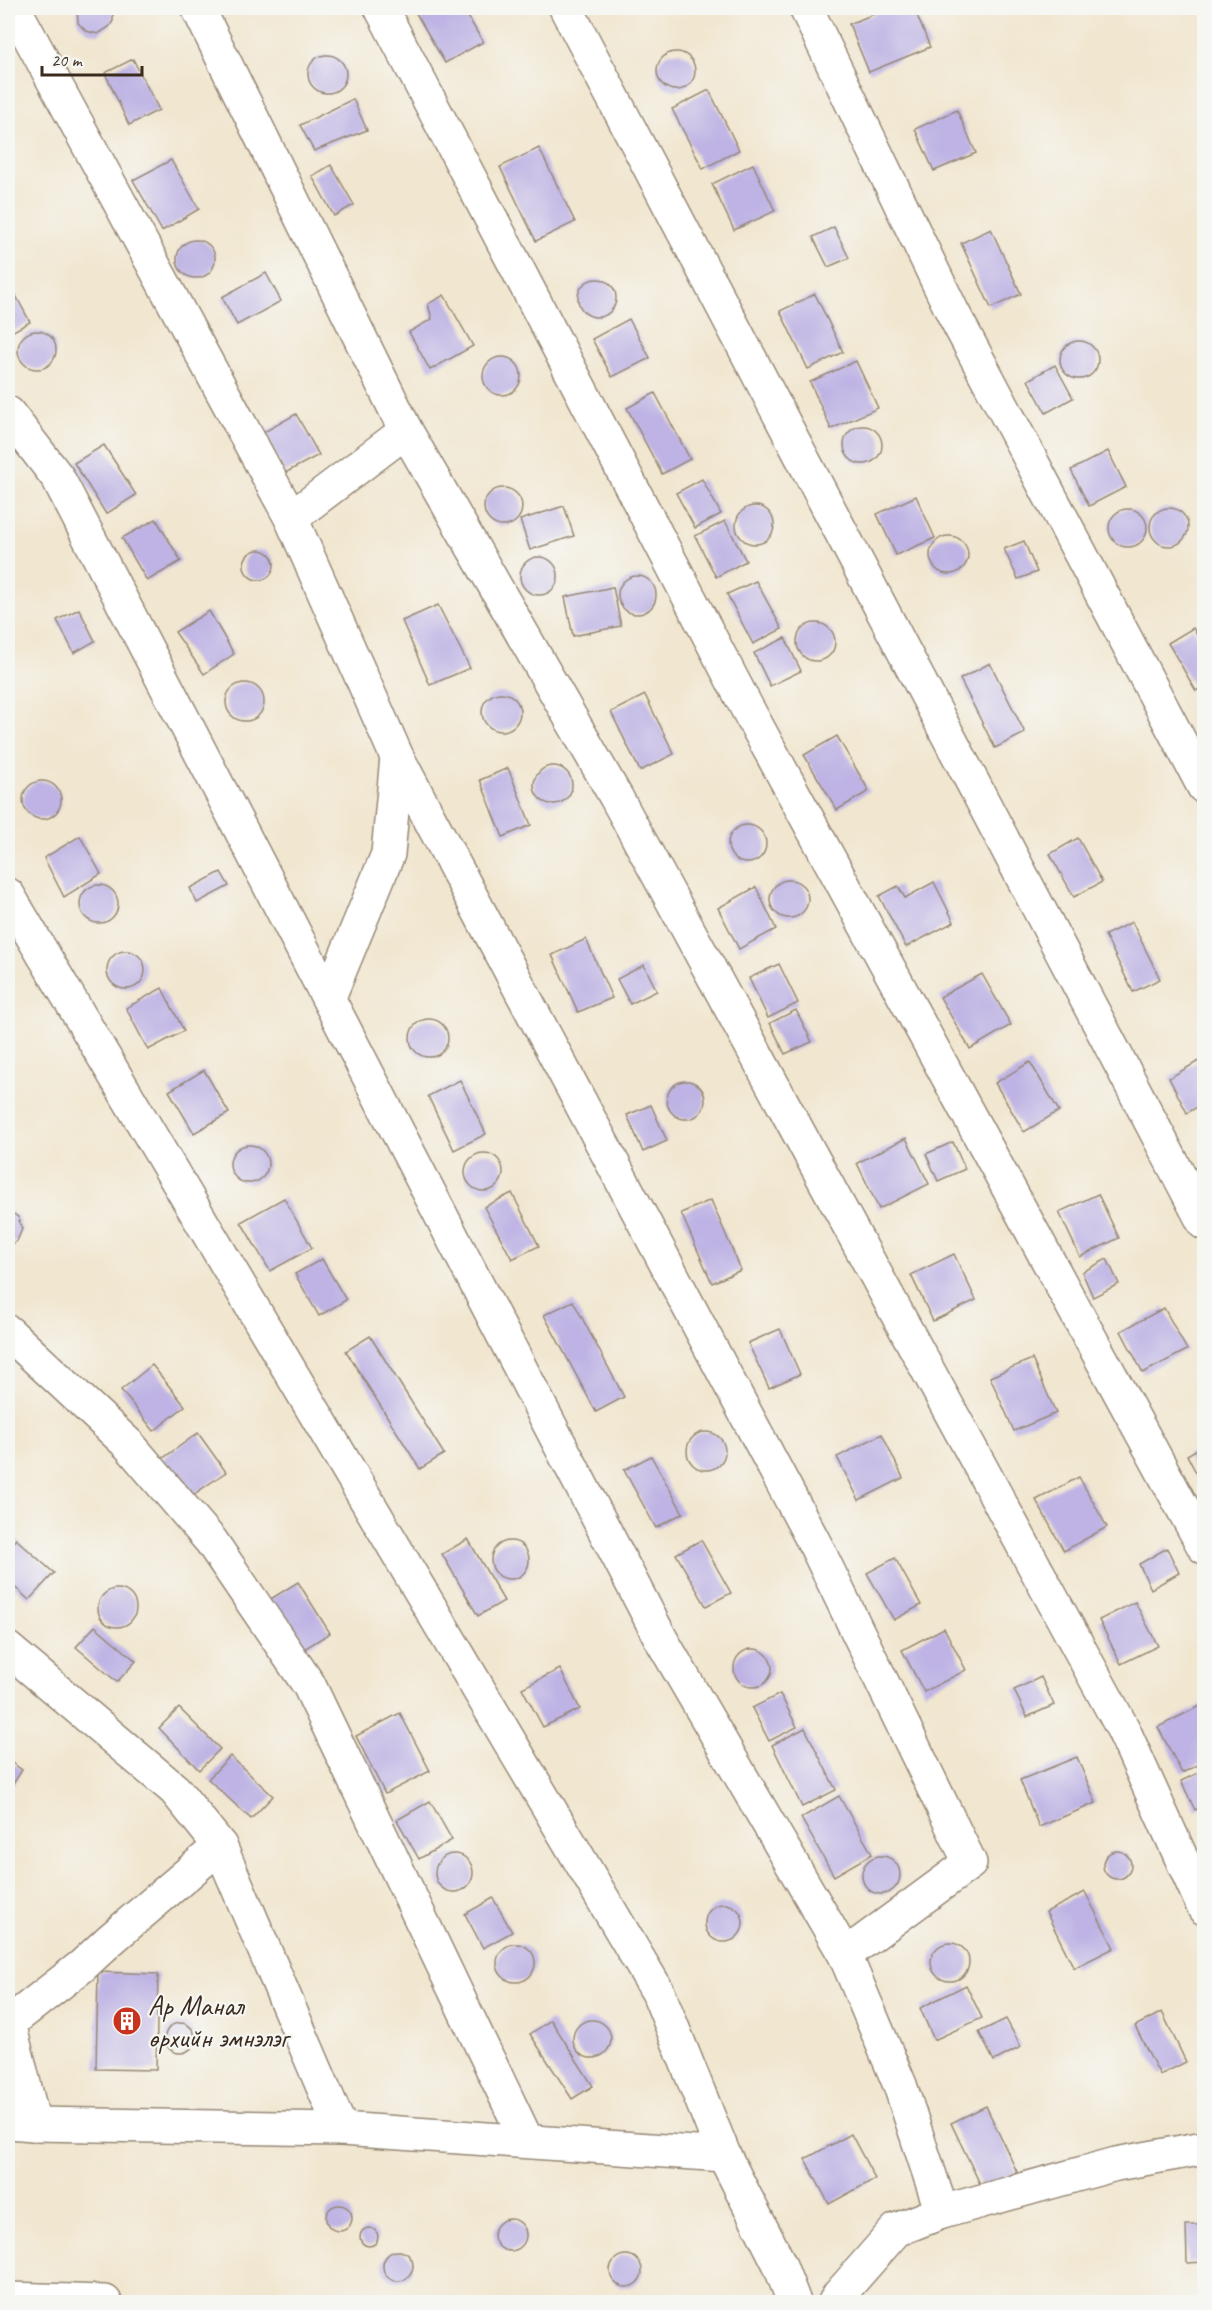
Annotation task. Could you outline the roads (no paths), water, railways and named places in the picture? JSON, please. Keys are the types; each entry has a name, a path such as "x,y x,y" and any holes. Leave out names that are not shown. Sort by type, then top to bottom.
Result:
{"street":[{"path":"14,8 291,518 397,757 817,1548 970,1863 845,1955"},
{"path":"198,8 406,431 616,797 1123,1729 1204,1908"},
{"path":"381,8 747,708 1204,1547"},
{"path":"566,8 1204,1223"},
{"path":"806,8 952,311 1204,787"},
{"path":"8,413 58,478 661,1638 845,1955 900,2085 942,2212"},
{"path":"291,518 406,431"},
{"path":"329,997 388,854 397,757"},
{"path":"8,895 658,1992 724,2155 779,2263 794,2302"},
{"path":"8,1332 129,1445 211,1541 309,1685 527,2141"},
{"path":"8,1649 175,1790 220,1846 341,2128"},
{"path":"220,1846 82,1966 8,2022 21,2123 341,2128 724,2155"},
{"path":"835,2302 896,2230 942,2212 1116,2164 1204,2148"},
{"path":"8,2299 105,2302"}],"place":[{"name":"Ар Манал өрхийн эмнэлэг","path":"127,2021"}]}
